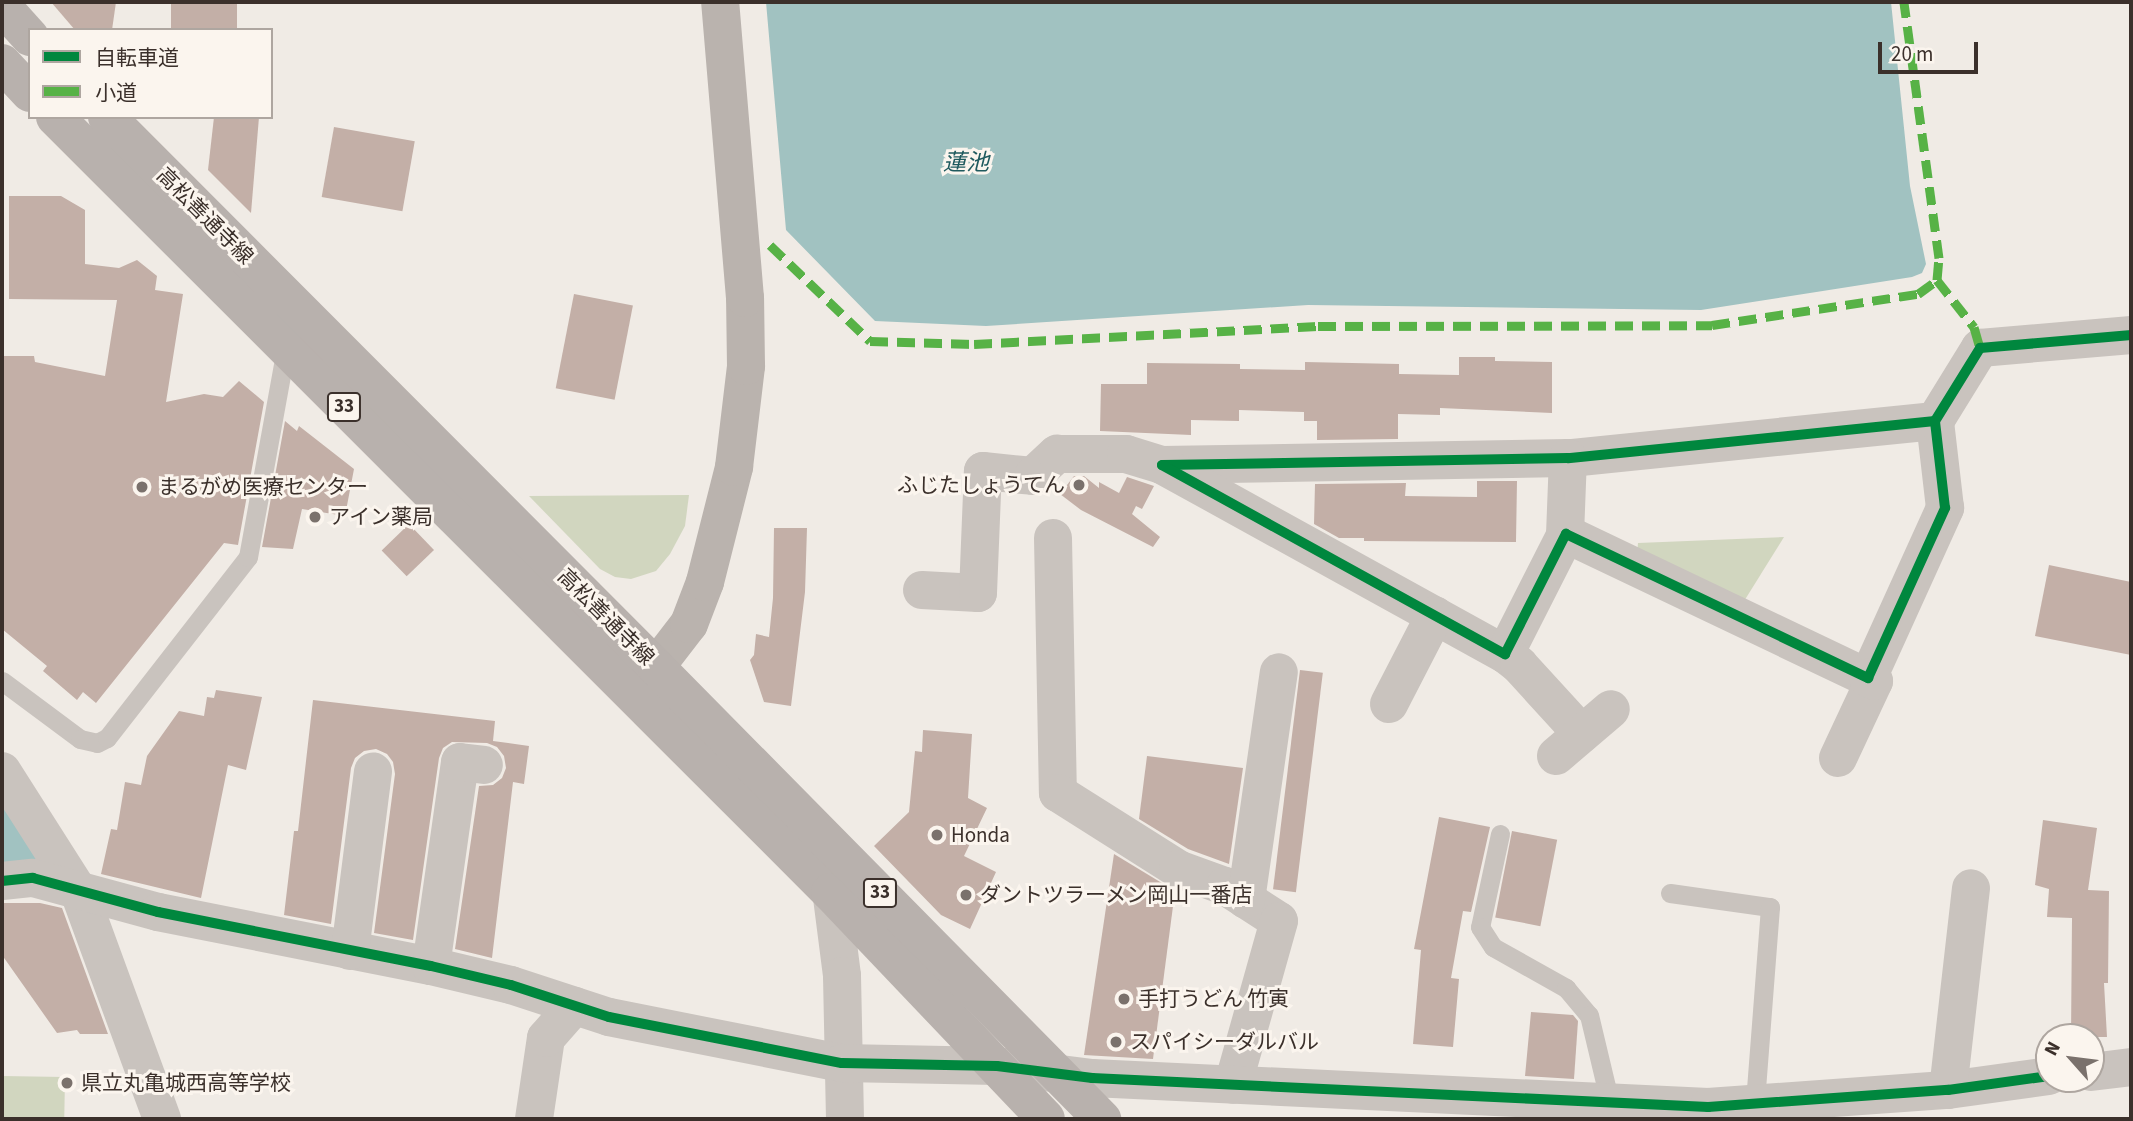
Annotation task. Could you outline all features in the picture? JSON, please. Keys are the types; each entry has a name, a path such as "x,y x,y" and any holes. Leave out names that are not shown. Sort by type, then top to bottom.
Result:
{"main road":[{"path":"2,6 28,35"},
{"name":"高松善通寺線","path":"57,119 632,698 830,892 1046,1119"},
{"name":"高松善通寺線","path":"109,119 827,839 1102,1119"}],"street":[{"path":"632,698 689,624 705,582 734,467 746,366 742,259 720,2"},
{"path":"1868,678 1945,508 1935,421 1980,348 2131,335"},
{"path":"1162,465 1568,458 1935,421"},
{"path":"922,590 978,593 983,471 1033,476 1057,454 1126,454 1162,465 1505,654 1520,664 1569,745 1611,709"},
{"path":"1505,654 1566,535 1568,458"},
{"path":"1566,535 1874,681 1838,758"},
{"path":"1053,538 1058,793 1178,869 1225,886 1279,922 1233,1085"},
{"path":"1389,704 1435,615"},
{"path":"1246,900 1279,672"},
{"path":"431,966 460,762 484,765"},
{"path":"2,771 79,892 162,1119"},
{"path":"350,951 373,771"},
{"path":"827,839 830,892 842,976 845,1119"},
{"path":"2,881 33,878 158,912 431,966 511,985 609,1017 842,1062 997,1066 1062,1076 1708,1107 1948,1090 2035,1078"},
{"path":"1948,1090 1971,888"},
{"path":"534,1119 546,1038 574,1006"},
{"path":"2105,1070 2131,1067"}],"lane":[{"path":"2,681 80,739 97,743 107,738 248,557 294,306"},
{"path":"1500,834 1480,927 1493,947 1566,988 1588,1015 1611,1103"},
{"path":"1670,893 1770,907 1755,1104"}],"green space":[{"path":"689,495 685,526 670,554 656,571 631,579 615,577 600,569 529,496"},
{"path":"1784,537 1741,606 1637,555 1638,543"},
{"path":"2,1076 65,1077 64,1119 2,1119"}],"water":[{"name":"蓮池","path":"766,2 1891,2 1910,186 1926,264 1922,273 1912,277 1701,310 1308,305 986,326 875,321 786,230"},
{"path":"2,790 43,858 2,866"}],"building":[{"path":"51,2 116,2 112,28 73,28"},
{"path":"171,2 237,2 237,28 171,28"},
{"path":"214,119 259,119 251,213 208,170"},
{"path":"334,127 415,141 402,211 322,197"},
{"name":"まるがめ医療センター","path":"9,196 61,196 85,210 85,264 119,268 137,260 157,276 155,290 183,294 166,402 204,394 223,397 239,381 264,402 238,545 224,543 96,703 83,692 77,700 43,671 47,666 2,629 2,356 34,356 35,362 105,376 117,300 9,299"},
{"path":"574,294 633,305 615,400 556,388"},
{"path":"1459,357 1552,362 1552,413 1440,408 1440,415 1398,414 1398,439 1317,440 1317,421 1304,421 1304,412 1239,410 1239,421 1191,420 1191,435 1100,431 1101,384 1147,384 1147,363 1240,364 1240,369 1305,370 1305,362 1399,364 1399,374 1459,375"},
{"path":"285,421 297,431 299,426 354,469 345,516 302,509 293,549 262,547"},
{"path":"1074,476 1084,476 1099,488 1099,482 1119,493 1127,477 1154,486 1142,509 1136,506 1132,514 1160,537 1153,547 1081,510 1060,494"},
{"path":"1477,481 1517,481 1516,542 1364,541 1364,538 1339,538 1314,524 1315,484 1406,483 1405,496 1477,497"},
{"path":"409,524 434,550 407,576 382,550"},
{"path":"774,528 807,528 805,592 791,706 764,702 750,660 754,655 756,634 769,637 773,598"},
{"path":"2049,565 2131,582 2131,655 2035,636"},
{"path":"1300,670 1323,673 1296,892 1273,889"},
{"path":"216,690 262,697 246,770 228,765 201,898 101,874 111,829 117,830 125,782 141,785 147,756 179,711 204,716 207,697 214,698"},
{"path":"313,700 495,721 493,741 529,746 524,784 513,782 492,958 455,949 479,786 493,785 502,778 506,768 504,756 497,747 487,743 452,742 443,748 439,758 413,940 374,933 395,774 393,762 387,754 376,749 364,751 355,758 351,768 331,924 284,915 294,831 298,831"},
{"path":"923,730 972,734 968,798 987,808 964,856 996,872 970,929 941,915 874,846 909,812 915,751 922,752"},
{"path":"1147,756 1243,768 1229,864 1188,849 1139,819"},
{"path":"1439,817 1490,827 1471,912 1463,911 1451,978 1459,979 1453,1047 1413,1044 1421,950 1414,949"},
{"path":"2043,820 2097,828 2088,890 2109,891 2108,983 2104,983 2107,1037 2105,1023 2071,1023 2072,918 2047,917 2049,889 2035,885"},
{"path":"1512,831 1557,840 1540,926 1495,917"},
{"path":"1114,854 1175,891 1153,1059 1084,1055"},
{"path":"2,903 40,903 62,908 108,1034 80,1034 77,1030 57,1033 2,955"},
{"path":"1531,1012 1573,1015 1578,1021 1574,1079 1525,1076"}],"marked path":[{"path":"770,245 870,341 974,344 1318,326 1712,325 1918,294 1937,280 1939,258 1904,2"},
{"path":"1937,280 1974,327 1980,348"}],"cycle path":[{"path":"1935,421 1568,458 1162,465 1505,654 1566,534 1868,678 1945,508 1935,421 1980,348 2131,335"},
{"path":"2,881 33,878 158,912 431,966 511,985 609,1017 842,1063 997,1066 1092,1078 1708,1107 1948,1090 2035,1078"}],"place":[{"name":"ふじたしょうてん","path":"1079,485"},
{"name":"まるがめ医療センター","path":"142,487"},
{"name":"アイン薬局","path":"315,517"},
{"name":"Honda","path":"937,835"},
{"name":"ダントツラーメン岡山一番店","path":"966,895"},
{"name":"手打うどん 竹寅","path":"1124,999"},
{"name":"スパイシーダルバル","path":"1116,1042"},
{"name":"県立丸亀城西高等学校","path":"67,1083"}]}
